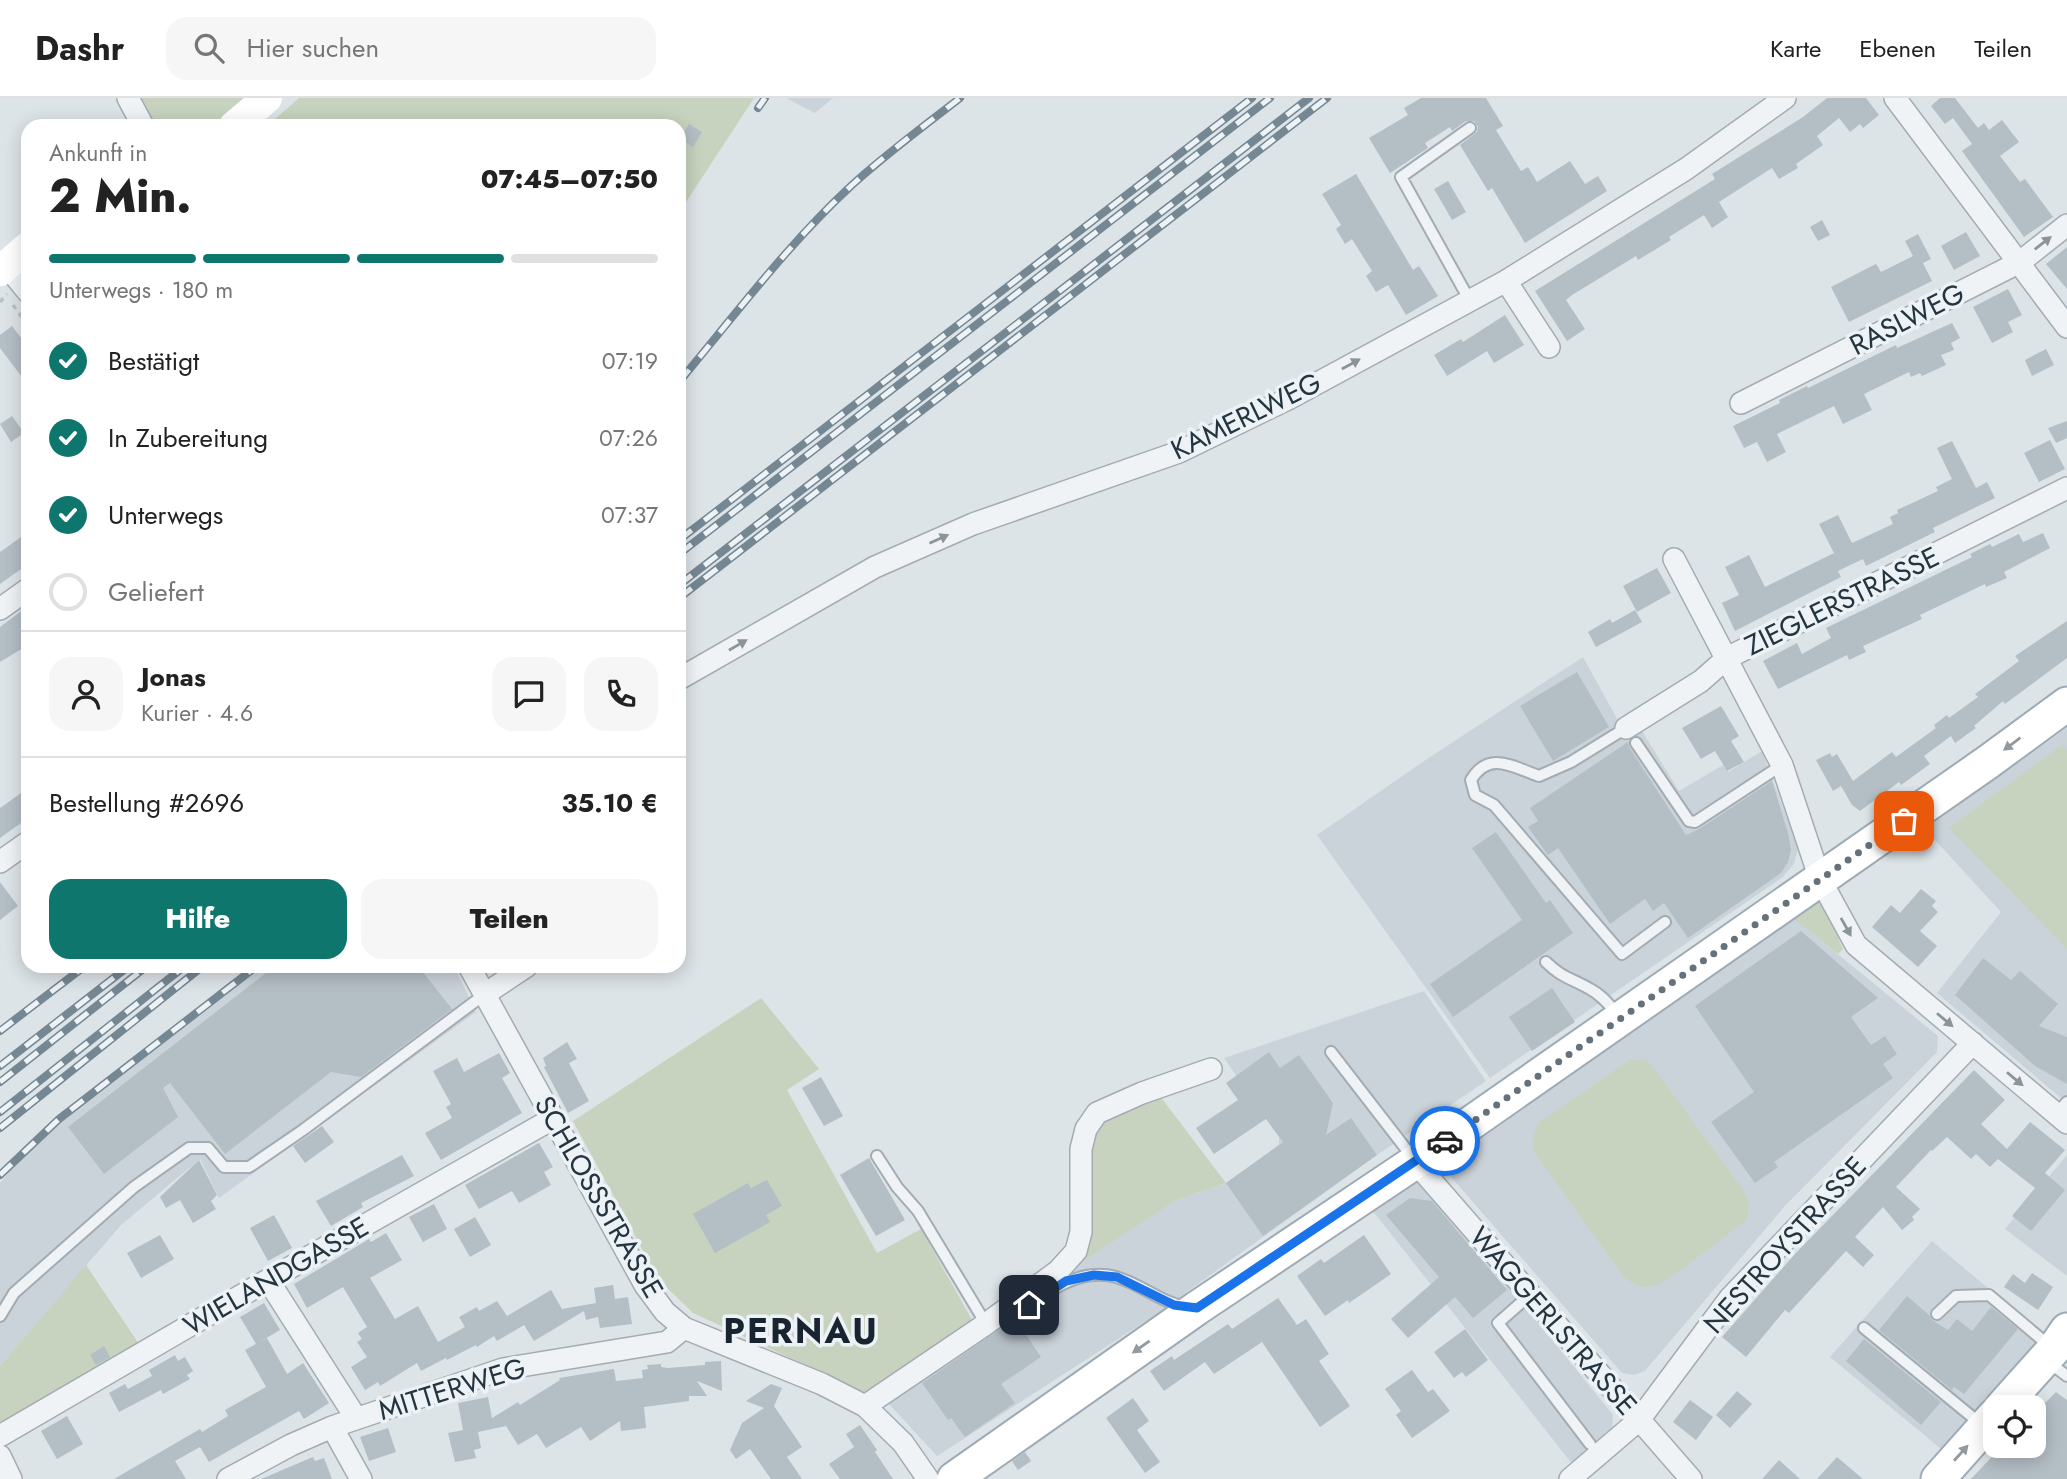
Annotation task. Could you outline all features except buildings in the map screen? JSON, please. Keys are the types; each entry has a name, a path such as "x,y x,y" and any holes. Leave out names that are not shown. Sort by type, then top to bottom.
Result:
{"main road":[{"path":"954,1479 1197,1308 1415,1162 2067,704"},
{"path":"2016,1395 2058,1354"},
{"path":"1938,1479 1983,1428"}],"street":[{"path":"128,98 139,119"},
{"path":"242,119 267,98"},
{"name":"KAMERLWEG","path":"686,674 875,567 973,524 1179,452 1290,398 1506,281 1686,169 1785,98"},
{"path":"1895,98 2067,327"},
{"name":"RASLWEG","path":"1741,402 2020,262 2067,225"},
{"path":"1506,281 1549,347"},
{"name":"ZIEGLERSTRASSE","path":"1631,735 1727,659 2067,488"},
{"path":"1674,559 1782,765 1821,879 1856,945 1973,1043 2063,1113"},
{"path":"0,609 21,594"},
{"path":"0,862 21,847"},
{"path":"473,973 485,994 516,973"},
{"name":"SCHLOSSSTRASSE","path":"485,994 645,1285 665,1312 684,1328 822,1384 865,1406 903,1443 928,1479"},
{"name":"NESTROYSTRASSE","path":"1570,1479 1639,1420 1730,1298 1973,1043"},
{"path":"865,1406 986,1324 1058,1271 1076,1251 1081,1232 1081,1149 1086,1129 1097,1113 1142,1093 1211,1069"},
{"name":"WIELANDGASSE","path":"0,1436 554,1118"},
{"name":"WAGGERLSTRASSE","path":"1415,1162 1691,1479"},
{"path":"268,1280 356,1418"},
{"name":"MITTERWEG","path":"228,1479 291,1445 332,1427 503,1369 667,1342 684,1328"},
{"path":"332,1427 361,1479"},
{"path":"0,1456 11,1479"}],"lane":[{"path":"1470,128 1401,177 1470,301"},
{"path":"1665,922 1622,954 1494,805 1475,795 1471,780 1479,767 1495,761 1539,776 1631,735 1689,821 1695,822 1782,765"},
{"path":"1546,961 1559,975 1598,994 1621,1018"},
{"path":"0,1316 14,1293 134,1187 188,1148 208,1148 224,1167 249,1167 324,1115 485,994"},
{"path":"1331,1052 1415,1162"},
{"path":"877,1156 897,1187 918,1211 986,1324"},
{"path":"1017,1315 1041,1295 1066,1281 1094,1275 1117,1277 1174,1305 1197,1308"},
{"path":"1531,1294 1498,1323 1590,1444"},
{"path":"1937,1314 1956,1296 1989,1295 2058,1354"},
{"path":"1864,1328 1983,1409"}],"path":[{"path":"10,270 21,304"}],"shaded area":[{"path":"786,98 833,98 815,113"},
{"path":"1583,657 1620,724 1642,731 1679,791 1723,765 1728,772 1762,751 1798,848 1794,864 1783,877 1490,1078 1317,835"},
{"path":"2067,728 2067,1103 1937,993 2001,912 1925,829"},
{"path":"1795,919 1938,1036 1937,1052 1784,1207 1645,1371 1634,1375 1622,1373 1452,1178 1451,1159"},
{"path":"247,973 457,973 476,1012 219,1198 200,1159 121,1225 0,1366 0,1183 31,1146"},
{"path":"1424,991 1486,1081 1377,1155 1152,1317 937,1456 887,1402 921,1358 972,1320 1057,1264 1176,1200 1226,1183 1279,1146 1279,1137 1224,1058"},
{"path":"2067,1155 2067,1276 2005,1229"},
{"path":"1421,1178 1613,1415 1612,1431 1573,1465 1372,1210"},
{"path":"1932,1241 2045,1336 1991,1395 1983,1395 1983,1403 1941,1449 1830,1357"}],"green space":[{"path":"137,98 250,98 222,119 149,119"},
{"path":"299,98 754,98 686,202 686,119 275,119"},
{"path":"2063,744 2067,750 2067,949 1949,828"},
{"path":"1808,902 1822,903 1825,908 1843,949 1838,954 1788,914"},
{"path":"761,998 819,1069 787,1090 877,1253 921,1229 972,1320 921,1358 866,1393 693,1313 659,1280 573,1121"},
{"path":"1631,1059 1647,1061 1653,1067 1744,1191 1749,1204 1747,1220 1667,1280 1650,1286 1640,1286 1624,1277 1535,1153 1533,1144 1534,1133 1540,1122"},
{"path":"1150,1083 1226,1183 1176,1200 1070,1270 1073,1142 1076,1125 1092,1106"},
{"path":"86,1265 139,1344 0,1427 0,1366"}],"railway":[{"path":"758,108 765,98"},
{"path":"686,373 762,280 828,208 878,162 960,98"},
{"path":"686,535 1252,98"},
{"path":"686,549 1270,98"},
{"path":"686,580 1309,98"},
{"path":"686,593 1327,98"},
{"path":"0,1031 76,973"},
{"path":"0,1066 120,973"},
{"path":"0,1082 138,973"},
{"path":"0,1112 176,973"},
{"path":"0,1128 194,973"},
{"path":"0,1175 59,1119 248,973"}],"way so far":[{"path":"1445,1141 1904,821"}],"district":[{"name":"PERNAU","path":"801,1331"}],"route":[{"path":"1029,1305 1066,1281 1094,1275 1117,1277 1174,1305 1197,1308 1445,1141"}]}
